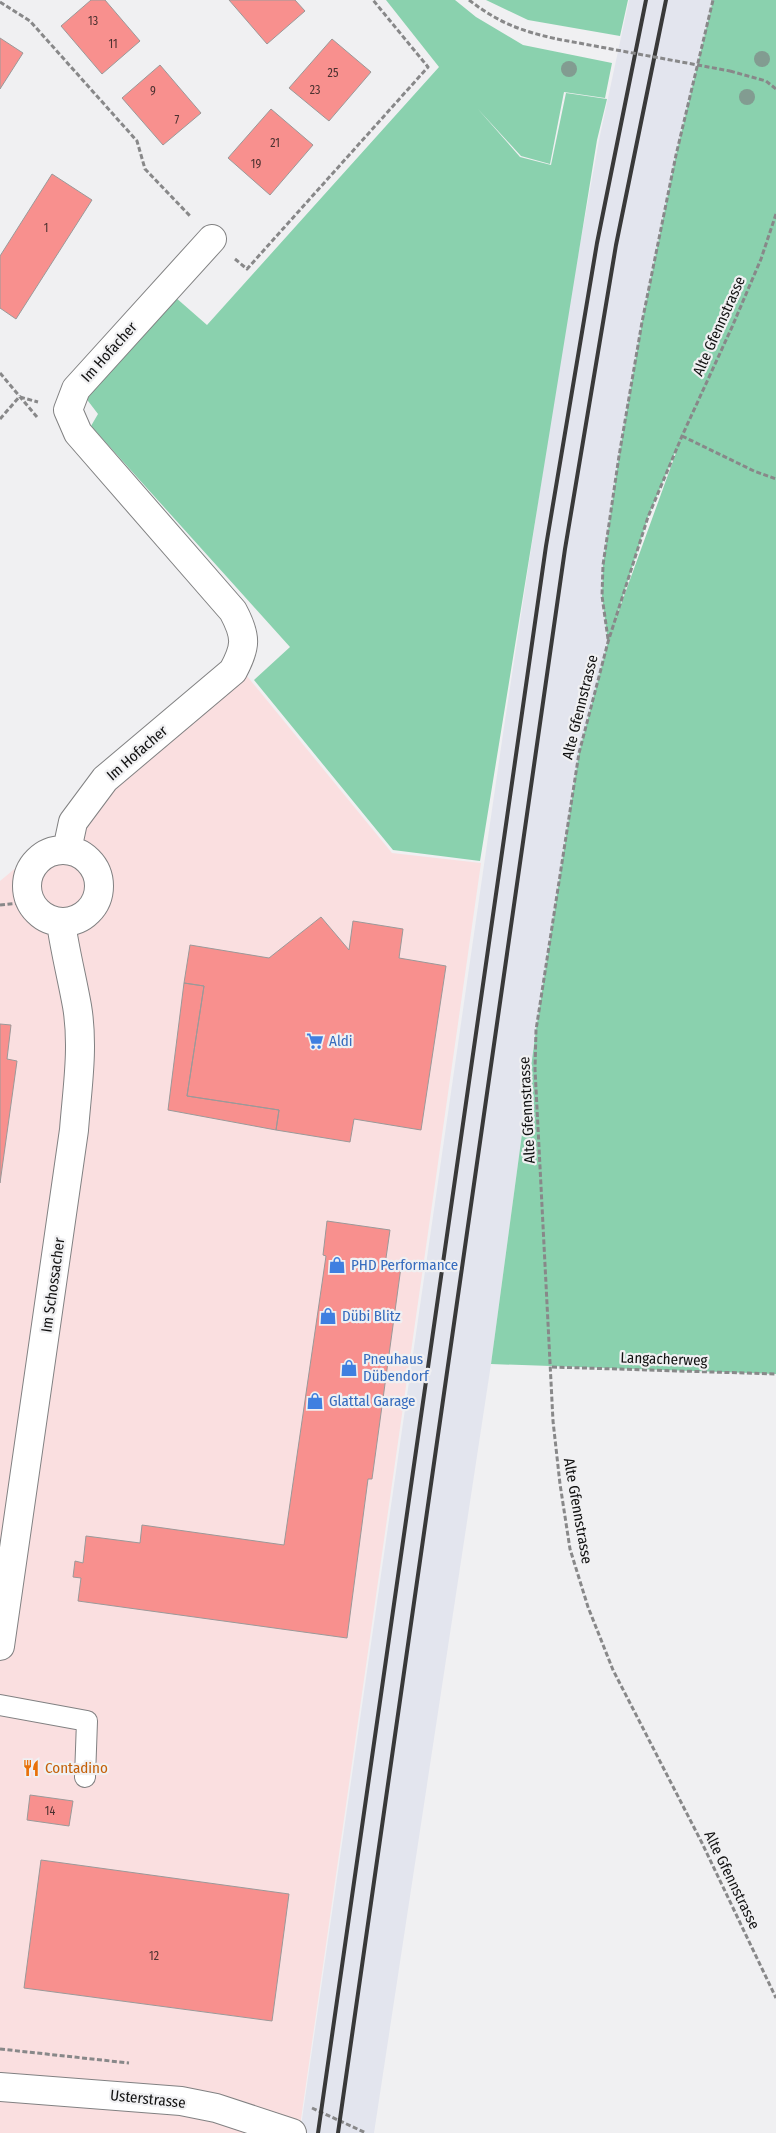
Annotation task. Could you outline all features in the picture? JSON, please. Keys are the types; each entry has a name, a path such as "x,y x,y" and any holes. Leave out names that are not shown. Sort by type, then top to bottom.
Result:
{"street":[{"name":"Im Hofacher","path":"67,850 73,822 105,779 233,671 244,651 240,624 233,611 78,433 68,410 76,389 212,238"},
{"path":"67,850 88,860 99,880 96,902 82,917 61,923 43,917 30,902 26,886 30,871 39,858 52,851 67,850"},
{"name":"Im Schossacher","path":"0,1646 74,1130 80,1056 77,1008 66,958 61,923"},
{"name":"Usterstrasse","path":"0,2087 181,2101 216,2108 292,2133"}],"lane":[{"path":"0,1705 87,1721 85,1777"}],"path":[{"path":"0,2 30,21 137,141 145,169 212,238 247,270 428,67 374,0"},
{"path":"468,0 486,13 520,30 557,39 750,74 766,81 776,89"},
{"path":"608,642 602,596 603,565 619,456 642,322 676,155 713,0"},
{"name":"Alte Gfennstrasse","path":"776,214 761,259 736,319 682,436 648,517 608,642 579,753 536,1030 535,1069 552,1368 553,1420 570,1549 588,1607 613,1670 702,1843 776,1998"},
{"path":"0,373 39,419"},
{"path":"0,418 20,396"},
{"path":"682,436 754,471 776,479"},
{"path":"0,905 30,902"},
{"name":"Langacherweg","path":"552,1368 776,1374"}],"shaded area":[{"path":"629,0 713,0 676,155 642,322 619,456 603,565 602,596 608,642 579,753 536,1030 491,1364 374,2133 300,2133 504,727 563,338 599,140"},
{"path":"247,676 392,853 481,863 299,2133 0,2133 0,881"}],"green space":[{"path":"386,0 455,0 476,17 523,45 612,63 605,98 564,92 550,164 521,156 477,108 520,157 551,165 566,93 607,99 597,140 480,861 393,850 254,680 290,647 91,426 98,414 85,397 175,297 207,325 439,67"},
{"path":"486,0 628,0 620,36 528,20"},
{"path":"713,0 776,0 776,1374 491,1364 536,1030 579,753 608,642 602,596 603,565 619,456 642,322 676,155","holes":["677,450 615,621 648,517"]}],"building":[{"path":"91,0 105,0 140,41 102,74 61,26"},
{"path":"229,0 295,0 305,11 267,44"},
{"path":"0,38 23,53 0,89"},
{"path":"332,39 371,72 329,121 289,88"},
{"path":"160,65 201,113 163,145 122,98"},
{"path":"271,109 313,145 270,195 228,158"},
{"path":"52,174 92,200 16,319 0,308 0,256"},
{"name":"Aldi","path":"321,917 349,950 353,921 403,929 399,958 446,966 421,1130 354,1119 350,1142 276,1130 279,1110 187,1096 204,986 184,983 190,945 269,958"},
{"path":"184,983 204,986 187,1096 279,1110 276,1130 168,1110"},
{"path":"0,1024 11,1025 7,1059 17,1061 0,1183"},
{"name":"Pneuhaus Dübendorf","path":"327,1221 390,1230 385,1265 401,1267 372,1479 368,1479 347,1638 78,1601 81,1578 73,1577 75,1561 83,1563 86,1536 140,1543 142,1525 284,1545 326,1256 323,1255"},
{"path":"30,1795 73,1801 69,1826 27,1820"},
{"path":"41,1860 289,1894 272,2021 24,1988"}],"railway":[{"path":"318,2133 546,546 597,243 646,0"},
{"path":"338,2133 565,549 616,245 666,0"}],"place":[{"name":"Aldi","path":"315,1041"},
{"name":"PHD Performance","path":"337,1265"},
{"name":"Dübi Blitz","path":"328,1316"},
{"name":"Pneuhaus Dübendorf","path":"349,1368"},
{"name":"Glattal Garage","path":"315,1401"},
{"name":"Contadino","path":"31,1768"}]}
